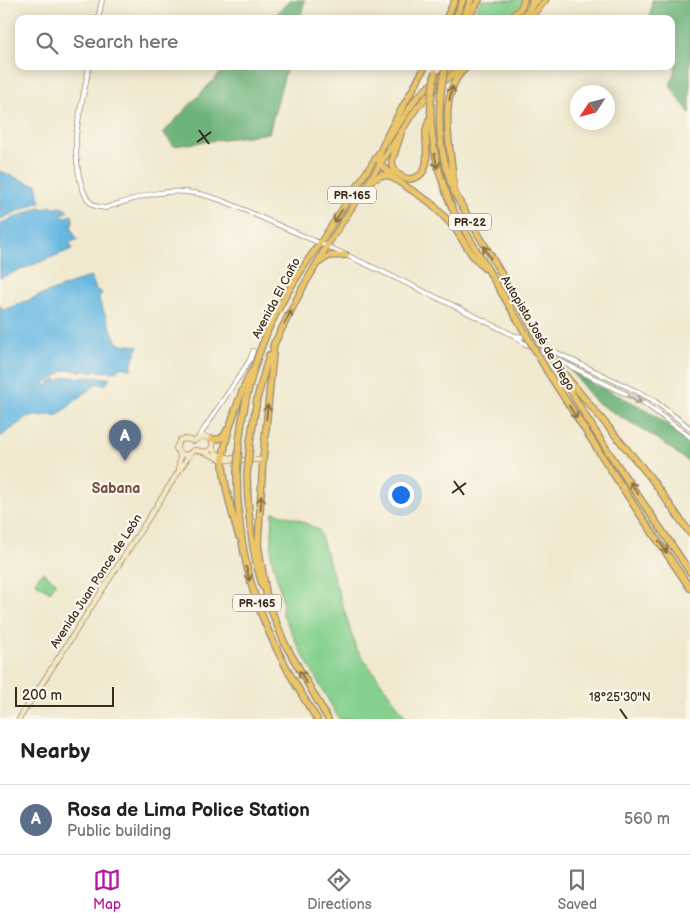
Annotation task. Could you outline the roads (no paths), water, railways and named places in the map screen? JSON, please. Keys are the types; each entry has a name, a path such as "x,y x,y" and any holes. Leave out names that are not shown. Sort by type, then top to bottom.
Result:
{"highway":[{"path":"448,15 455,0"},
{"path":"457,15 463,0"},
{"path":"466,15 471,0"},
{"path":"468,15 479,0"},
{"path":"514,15 521,8 524,0"},
{"path":"532,0 532,7"},
{"path":"423,70 385,139 380,158 381,164 396,178 440,211 454,227 473,256 494,280"},
{"name":"Autopista José de Diego","path":"436,70 431,113 433,147 439,177 455,214 547,371 690,588"},
{"name":"Autopista José de Diego","path":"444,70 438,129 447,175 455,194 539,339 593,427 690,572"},
{"path":"455,194 449,149 449,98 451,88 464,70"},
{"path":"401,133 392,165 400,176 408,179 415,178 422,173 426,166 426,130 431,113"},
{"path":"370,181 382,175 396,178"},
{"name":"Avenida El Caño","path":"317,719 282,661 263,622 251,586 243,552 237,505 237,473 239,442 247,397 264,340 291,287 320,243"},
{"name":"Avenida El Caño","path":"327,246 274,343 257,399 247,475 249,519 253,545 268,604 284,644 328,719"},
{"path":"316,264 329,256 346,255"},
{"path":"268,604 258,545 263,460 274,343"},
{"path":"243,552 234,522 223,458 236,412 258,357"},
{"name":"Autopista José de Diego","path":"557,366 645,471 690,533"},
{"path":"210,438 221,439 225,436 236,412"}],"main road":[{"path":"523,15 538,0"},
{"path":"532,15 546,0"},
{"path":"530,15 532,7"},
{"name":"Avenida El Caño","path":"320,243 417,97 449,70"},
{"name":"Avenida El Caño","path":"327,246 424,99 458,70"},
{"path":"179,470 180,454 176,448 180,440 197,440 204,436 210,438 216,453 223,458"},
{"path":"203,452 208,452 213,446"},
{"path":"180,454 190,454 194,450 234,462 236,460 263,460"},
{"name":"Avenida Juan Ponce de León","path":"19,719 190,454"}],"street":[{"path":"99,15 102,0"},
{"path":"88,70 76,136 76,156 84,191 91,204 96,207 105,208 158,192 176,191 195,193 229,205 327,246 515,336 524,338 638,392 653,400 690,428"},
{"path":"515,336 522,342 644,403 690,437"},
{"path":"197,440 250,360 253,351"},
{"path":"208,422 206,432 210,438"}],"water":[{"path":"0,171 31,184 37,184 41,201 0,219"},
{"path":"51,206 55,208 62,207 68,211 61,215 63,218 72,215 71,227 77,240 70,242 72,249 0,278 0,224 40,207 43,209"},
{"path":"91,276 96,290 102,294 99,296 99,300 116,341 120,344 139,346 134,355 131,369 120,367 115,372 65,370 44,384 46,386 51,384 50,382 57,379 59,381 65,377 110,378 104,385 97,383 58,415 29,416 0,437 0,305 3,310"}],"place":[{"name":"Rosa de Lima Police Station","path":"125,461"}],"district":[{"name":"Sabana","path":"116,488"}]}
